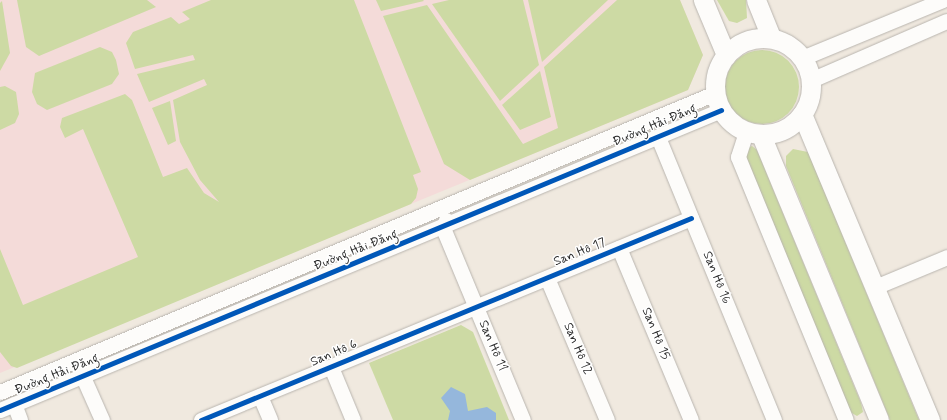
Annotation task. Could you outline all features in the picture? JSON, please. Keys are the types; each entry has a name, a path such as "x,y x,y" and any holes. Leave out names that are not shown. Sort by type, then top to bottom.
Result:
{"main road":[{"path":"703,0 726,55"},
{"path":"756,0 771,37"},
{"path":"771,37 793,48 802,58 811,80 811,93 802,114 781,131 753,133 735,126 718,101 715,79 726,55 753,39 771,37"},
{"path":"802,114 930,420"},
{"path":"753,133 879,420"}],"street":[{"path":"802,58 943,0"},
{"path":"811,80 947,21"},
{"name":"Đường Hải Đăng","path":"7,407 443,228 658,137 718,101"},
{"name":"Đường Hải Đăng","path":"0,392 450,205 718,101"},
{"path":"753,133 738,157 846,420"},
{"name":"San Hô 16","path":"658,137 774,420"},
{"path":"450,205 462,220"},
{"path":"443,228 450,205"},
{"name":"San Hô 17","path":"476,306 692,218"},
{"name":"San Hô 11","path":"443,228 523,420"},
{"name":"San Hô 15","path":"620,248 691,420"},
{"path":"875,287 947,257"},
{"name":"San Hô 12","path":"547,278 607,420"},
{"name":"San Hô 6","path":"201,420 476,306"},
{"path":"76,360 102,420"},
{"path":"331,367 353,420"},
{"path":"260,396 270,420"},
{"path":"7,407 20,420"}],"shaded area":[{"path":"0,0 680,0 703,55 688,90 0,373"}],"green space":[{"path":"17,0 147,0 156,7 39,56 26,47"},
{"path":"211,0 354,0 421,172 413,175 418,189 416,198 411,204 17,368 11,366 0,352 0,249 23,305 138,257 83,129 65,138 60,127 62,118 125,94 132,100 163,177 187,168 204,193 219,202 200,180 180,142 173,100 207,85 204,79 149,102 137,74 195,60 193,55 135,69 126,43 133,32 171,17 179,24 190,19 182,12"},
{"path":"376,0 423,0 424,1 381,11"},
{"path":"449,0 523,0 539,65 500,101 432,4"},
{"path":"528,0 608,0 542,62"},
{"path":"617,0 680,0 703,55 688,90 470,180 444,164 383,16 427,5 523,144 558,128 544,67"},
{"path":"717,0 746,0 747,18 737,23 729,21"},
{"path":"2,1 10,53 0,71 0,3"},
{"path":"100,47 112,52 116,60 119,74 112,84 47,110 37,104 32,92 35,73"},
{"path":"762,50 776,53 788,61 796,73 799,87 796,101 788,113 776,121 762,124 748,121 736,113 728,101 725,87 728,73 736,61 748,53"},
{"path":"540,71 551,117 520,130 502,105"},
{"path":"5,86 16,92 19,114 15,123 0,130 0,87"},
{"path":"170,101 176,141 168,145 152,108"},
{"path":"752,146 757,150 861,403 863,412 857,416 850,412 746,161 745,149"},
{"path":"793,149 808,152 919,420 890,420 786,166 786,156"},
{"path":"461,325 473,332 509,420 393,420 369,363"}],"water":[{"path":"451,387 465,394 468,411 487,407 496,413 496,420 448,420 450,411 441,398"}],"cycle path":[{"path":"0,410 721,110"},
{"path":"201,420 691,218"}]}
